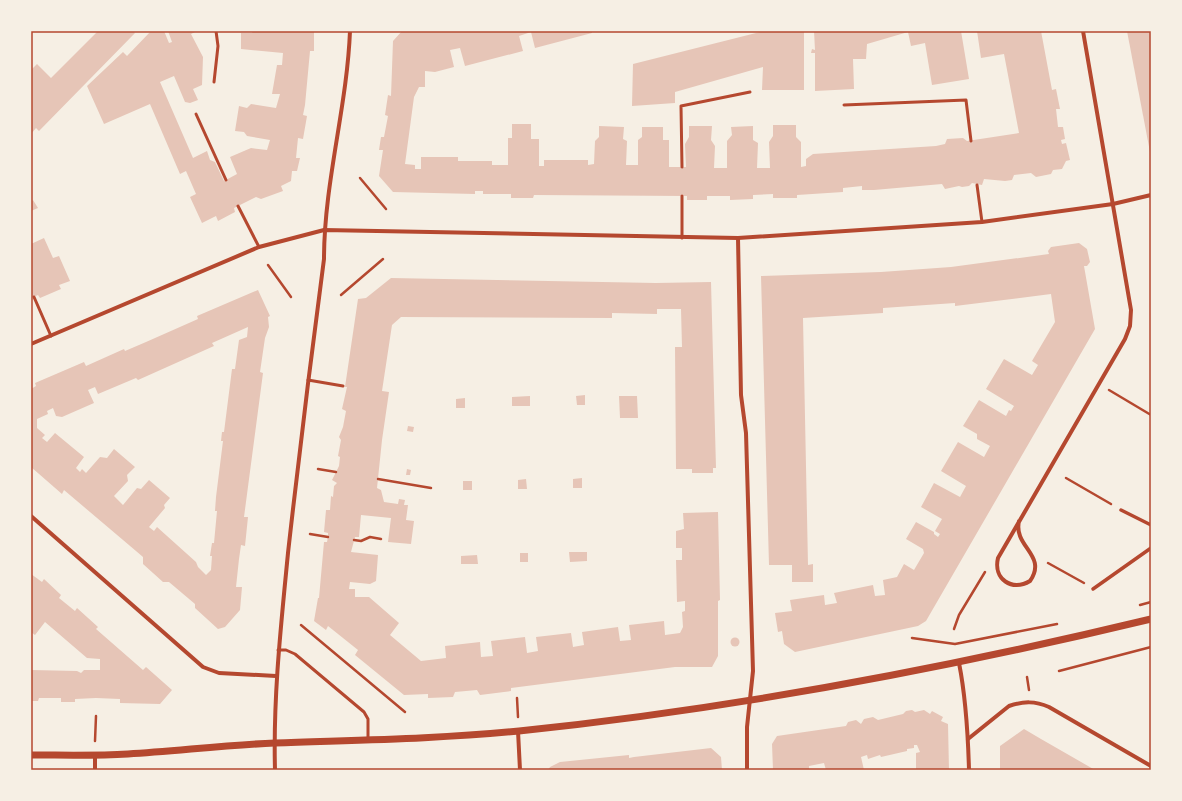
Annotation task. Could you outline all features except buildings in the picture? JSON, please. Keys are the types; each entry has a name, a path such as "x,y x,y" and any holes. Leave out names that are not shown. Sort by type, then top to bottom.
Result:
{"street":[{"path":"275,770 274,743 278,650 308,380 324,259 324,230 345,86 350,31"},
{"path":"1019,522 1018,533 1020,539 1033,556 1035,562 1034,575 1024,584 1011,585 1000,578 996,565 998,558 1128,332 1131,318 1083,31"},
{"path":"31,344 259,247 324,230 738,238 982,222 1113,204 1151,195"},
{"path":"738,238 741,395 746,432 752,659 747,727 747,770"},
{"path":"1121,510 1151,525"},
{"path":"31,516 203,667 218,674 276,676"},
{"path":"1093,588 1151,548"},
{"path":"31,755 95,755 274,743 368,741 518,731 669,712 749,700 959,663 1151,619"},
{"path":"959,663 964,688 969,770"},
{"path":"968,739 1009,706 1025,702 1034,702 1049,707 1151,766"},
{"path":"518,731 520,770"},
{"path":"95,755 95,770"}],"lane":[{"path":"214,82 218,46 216,31"},
{"path":"682,167 681,106 750,92"},
{"path":"844,105 966,100 971,141"},
{"path":"196,114 226,180"},
{"path":"977,186 982,222"},
{"path":"682,196 682,238"},
{"path":"238,206 259,247"},
{"path":"34,297 51,336"},
{"path":"308,380 343,386"},
{"path":"278,650 286,650 295,654 364,712 368,720 368,741"}],"path":[{"path":"360,178 386,209"},
{"path":"340,295 382,258"},
{"path":"268,265 291,297"},
{"path":"1098,384 1151,415"},
{"path":"318,469 336,472"},
{"path":"1066,478 1121,510"},
{"path":"378,479 431,488"},
{"path":"310,534 328,536"},
{"path":"354,540 361,541 370,537 381,538"},
{"path":"954,629 959,615 981,577 998,558"},
{"path":"1046,562 1080,582"},
{"path":"1138,606 1151,602"},
{"path":"912,638 955,644 1065,623"},
{"path":"301,625 405,712"},
{"path":"1059,671 1151,647"},
{"path":"1027,677 1029,695"},
{"path":"517,698 518,731"},
{"path":"95,755 96,716"}]}
